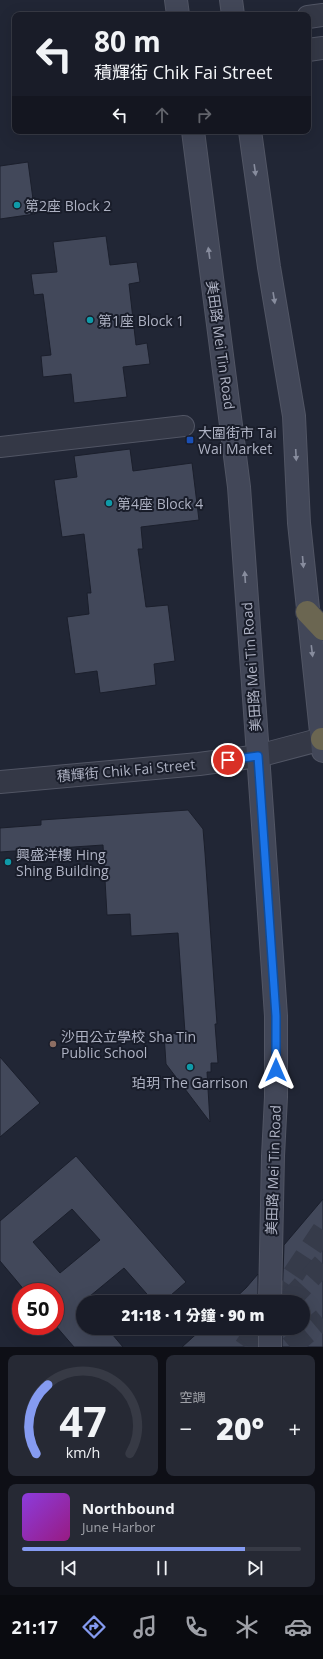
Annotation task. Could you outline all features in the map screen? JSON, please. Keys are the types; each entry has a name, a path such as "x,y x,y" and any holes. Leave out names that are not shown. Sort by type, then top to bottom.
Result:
{"highway":[{"path":"307,612 323,629"}],"main road":[{"path":"176,0 178,12"},
{"path":"231,0 233,12"},
{"name":"美田路 Mei Tin Road","path":"193,134 239,487 276,1016 276,1097 273,1156 270,1295"},
{"path":"250,134 269,267 294,416 299,523 307,612 323,743"},
{"path":"270,1335 270,1347"}],"street":[{"path":"311,17 323,15"},
{"path":"311,50 323,48"},
{"path":"0,447 184,426"},
{"name":"積輝街 Chik Fai Street","path":"0,782 183,766 258,756 323,743"}],"building":[{"name":"第2座 Block 2","path":"28,162 35,214 0,219 0,166"},
{"name":"第1座 Block 1","path":"106,236 110,265 137,262 140,282 129,284 136,345 147,343 150,364 123,367 127,397 74,403 71,374 43,377 41,356 51,355 43,294 34,295 31,274 57,272 53,242"},
{"path":"130,449 133,471 192,463 199,520 141,527 143,549 138,549 146,607 168,605 175,661 154,664 156,685 100,693 97,671 75,674 67,617 89,614 87,593 91,593 84,534 62,537 54,480 77,477 74,456"},
{"path":"188,810 203,829 205,853 217,1024 215,1024 218,1063 211,1063 211,1072 207,1072 210,1122 166,1064 164,1034 185,1033 178,933 131,936 130,914 107,915 103,845 0,852 0,828 41,825 41,820"},
{"path":"0,1057 40,1103 0,1137"},
{"path":"76,1156 186,1282 171,1295 148,1295 124,1268 91,1295 76,1295 76,1335 113,1335 123,1347 74,1347 64,1335 64,1283 18,1283 0,1261 0,1221","holes":["72,1209 100,1240 60,1273 33,1242"]},
{"path":"323,1199 323,1347 282,1347 282,1335 310,1335 310,1295 282,1295 284,1245"},
{"path":"258,1274 258,1295 238,1295"},
{"path":"195,1335 258,1335 258,1347 182,1347"}],"tunnel":[{"path":"280,1295 323,1230"},
{"path":"294,1295 323,1264"},
{"path":"290,1347 323,1319"},
{"path":"245,1347 253,1335"},
{"path":"247,1345 256,1335"}],"place":[{"name":"第2座 Block 2","path":"17,205"},
{"name":"第1座 Block 1","path":"90,320"},
{"name":"大圍街市 Tai Wai Market","path":"190,440"},
{"name":"第4座 Block 4","path":"109,503"},
{"name":"興盛洋樓 Hing Shing Building","path":"8,862"},
{"name":"沙田公立學校 Sha Tin Public School","path":"53,1044"},
{"name":"珀玥 The Garrison","path":"190,1067"}],"route":[{"path":"228,760 258,756 276,1016 276,1070"}]}
